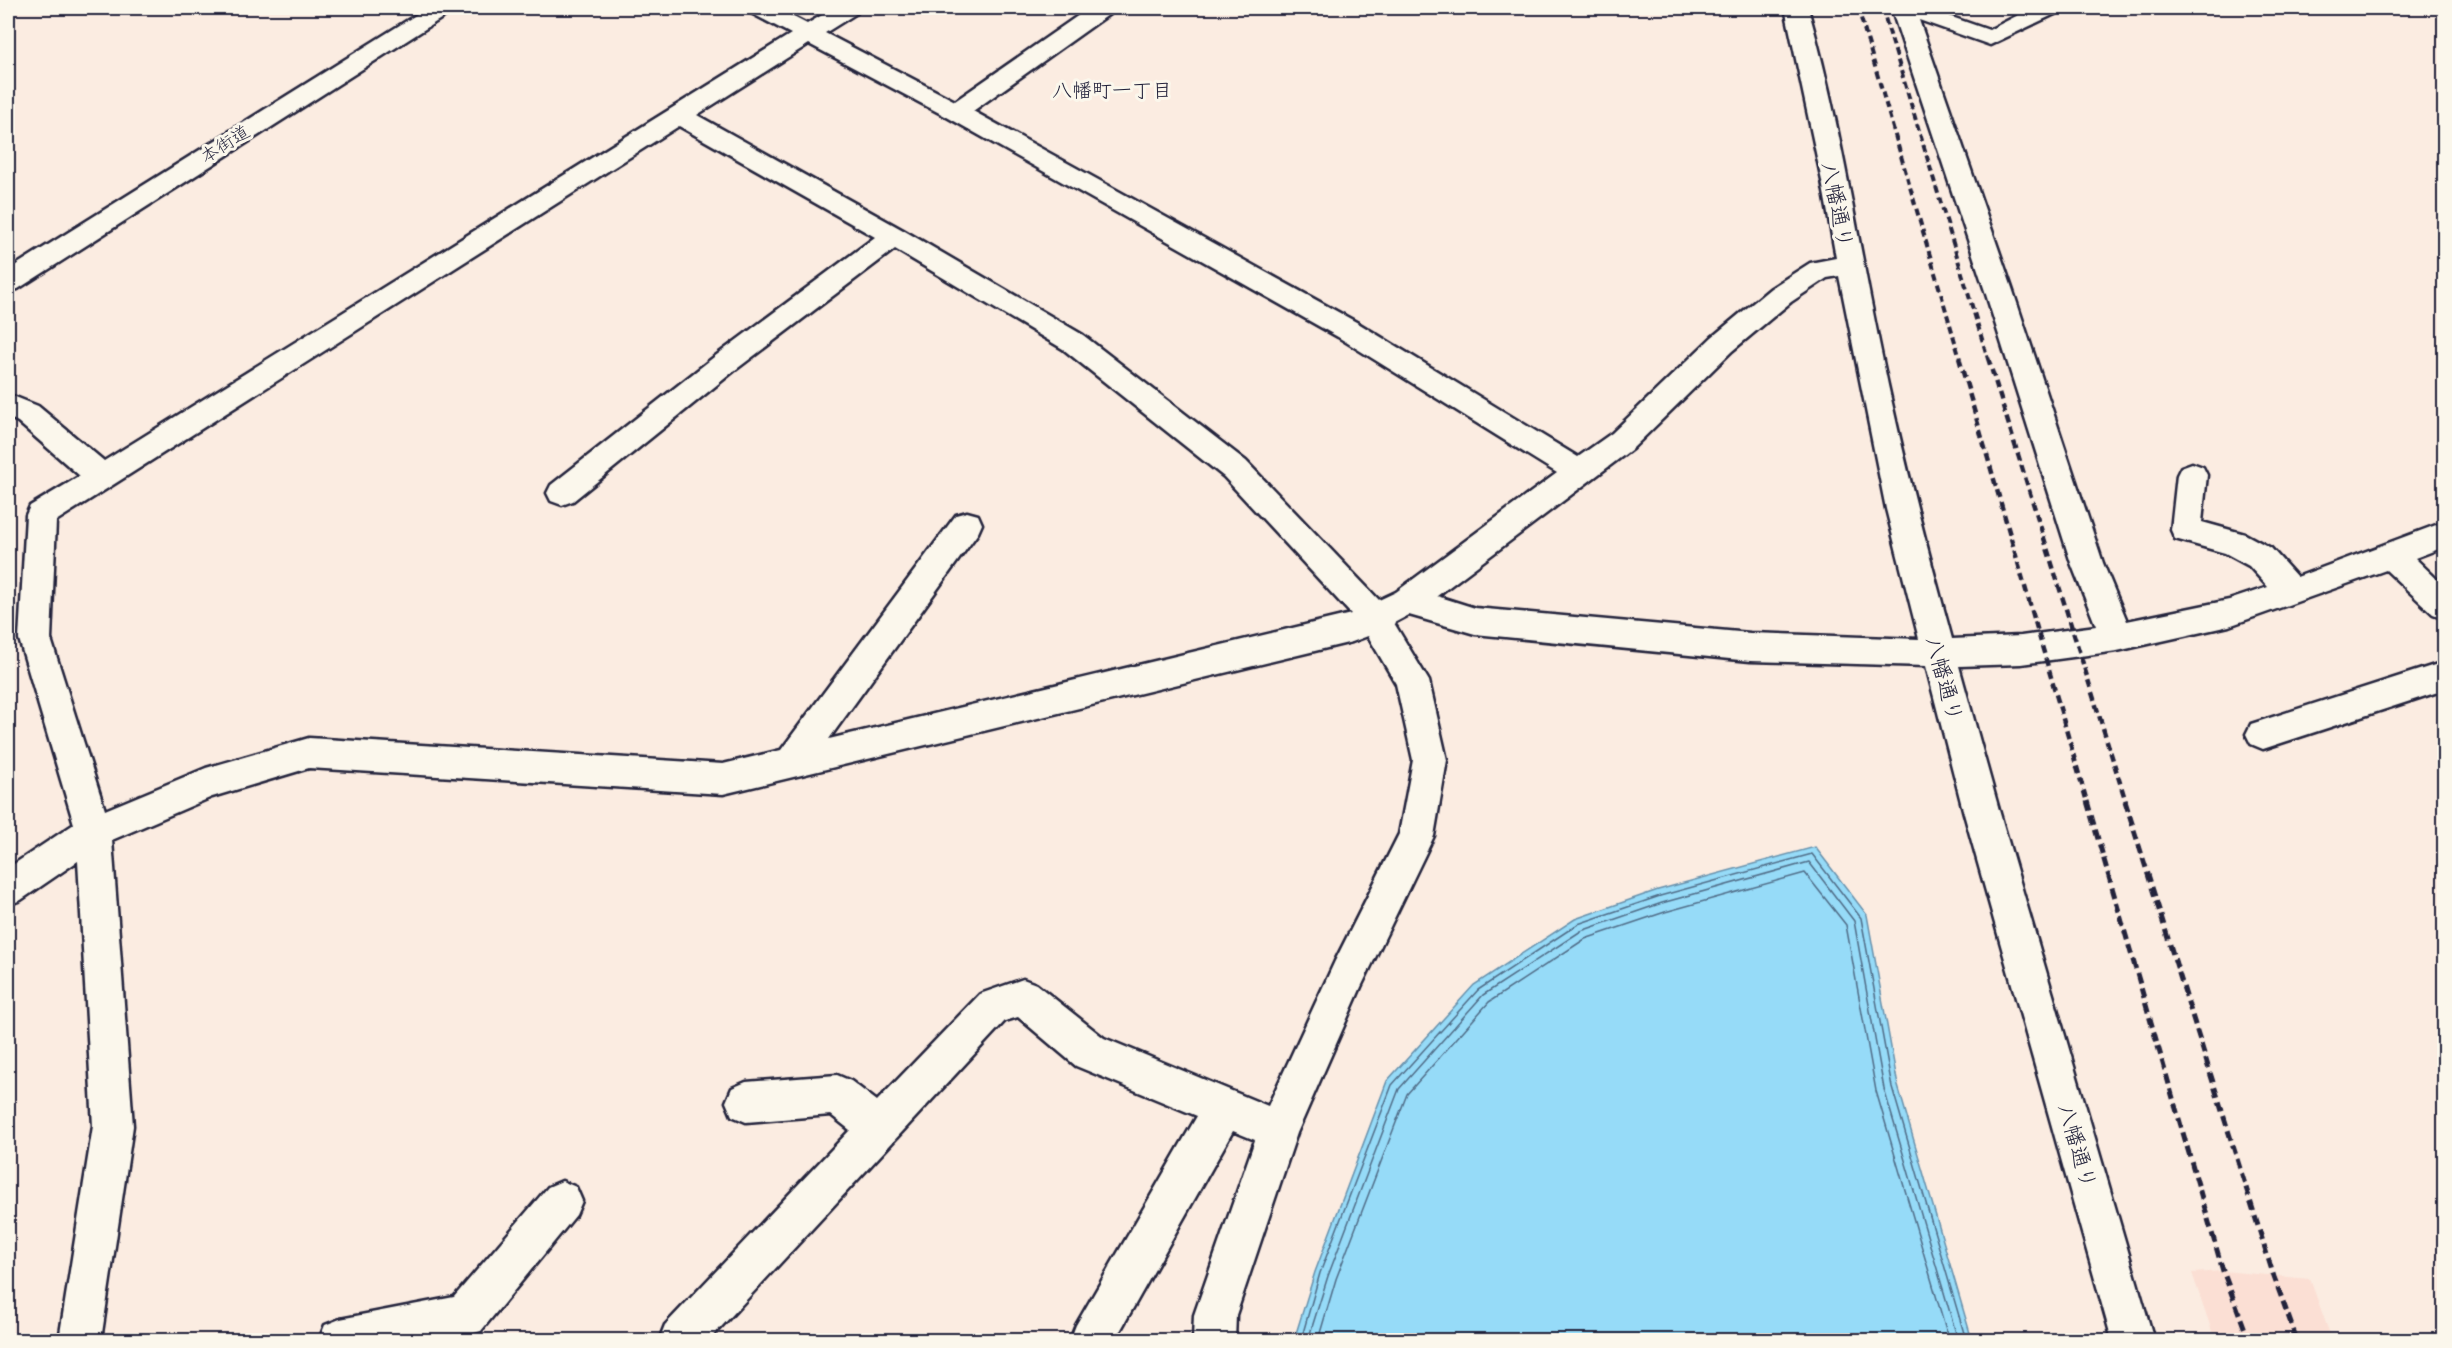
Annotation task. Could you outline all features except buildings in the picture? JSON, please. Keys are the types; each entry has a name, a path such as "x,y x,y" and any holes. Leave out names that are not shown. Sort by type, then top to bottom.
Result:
{"street":[{"name":"本街道","path":"8,282 442,8"},
{"path":"759,8 956,112 1348,330 1580,473"},
{"path":"80,1341 113,1126 94,831 34,639 41,514 259,381 849,8"},
{"path":"956,112 1103,8"},
{"name":"八幡通り","path":"1797,8 1835,181 1850,265 1901,509 1938,653 2133,1341"},
{"path":"2049,8 1990,38 1942,14 1904,8 2087,563 2117,637"},
{"path":"678,115 894,236 1073,342 1235,470 1374,617 1412,681 1430,760 1416,836 1348,975 1278,1130 1215,1314 1214,1341"},
{"path":"562,493 724,364 894,236"},
{"path":"8,888 94,831 206,783 309,753 723,779 1352,629 1407,601 1622,441 1722,344 1781,295 1820,270 1850,265"},
{"path":"8,405 28,414 101,476"},
{"path":"2192,475 2186,530 2234,543 2260,557 2291,591"},
{"path":"793,761 967,524"},
{"path":"1407,601 1474,621 1750,647 1938,653 2021,650 2117,637 2229,613 2445,534"},
{"path":"2391,555 2445,605"},
{"path":"2263,734 2445,676"},
{"path":"680,1341 993,1007 1023,997 1090,1052 1278,1130"},
{"path":"746,1102 837,1095 880,1128"},
{"path":"1091,1341 1224,1108"},
{"path":"340,1341 466,1316 561,1201"}],"shaded area":[{"path":"2223,1271 2310,1279 2332,1340 2215,1340 2192,1273"}],"water":[{"path":"1815,847 1867,915 1898,1086 1972,1340 1294,1340 1315,1272 1387,1081 1474,985 1575,919 1658,890"}],"railway":[{"path":"1858,8 1960,359"},
{"path":"1882,8 1988,359"},
{"path":"1959,358 2087,802"},
{"path":"1988,358 2126,802"},
{"path":"2087,801 2223,1271 2249,1340"},
{"path":"2125,801 2274,1277 2297,1340"}],"district":[{"name":"八幡町一丁目","path":"1112,90"}]}
